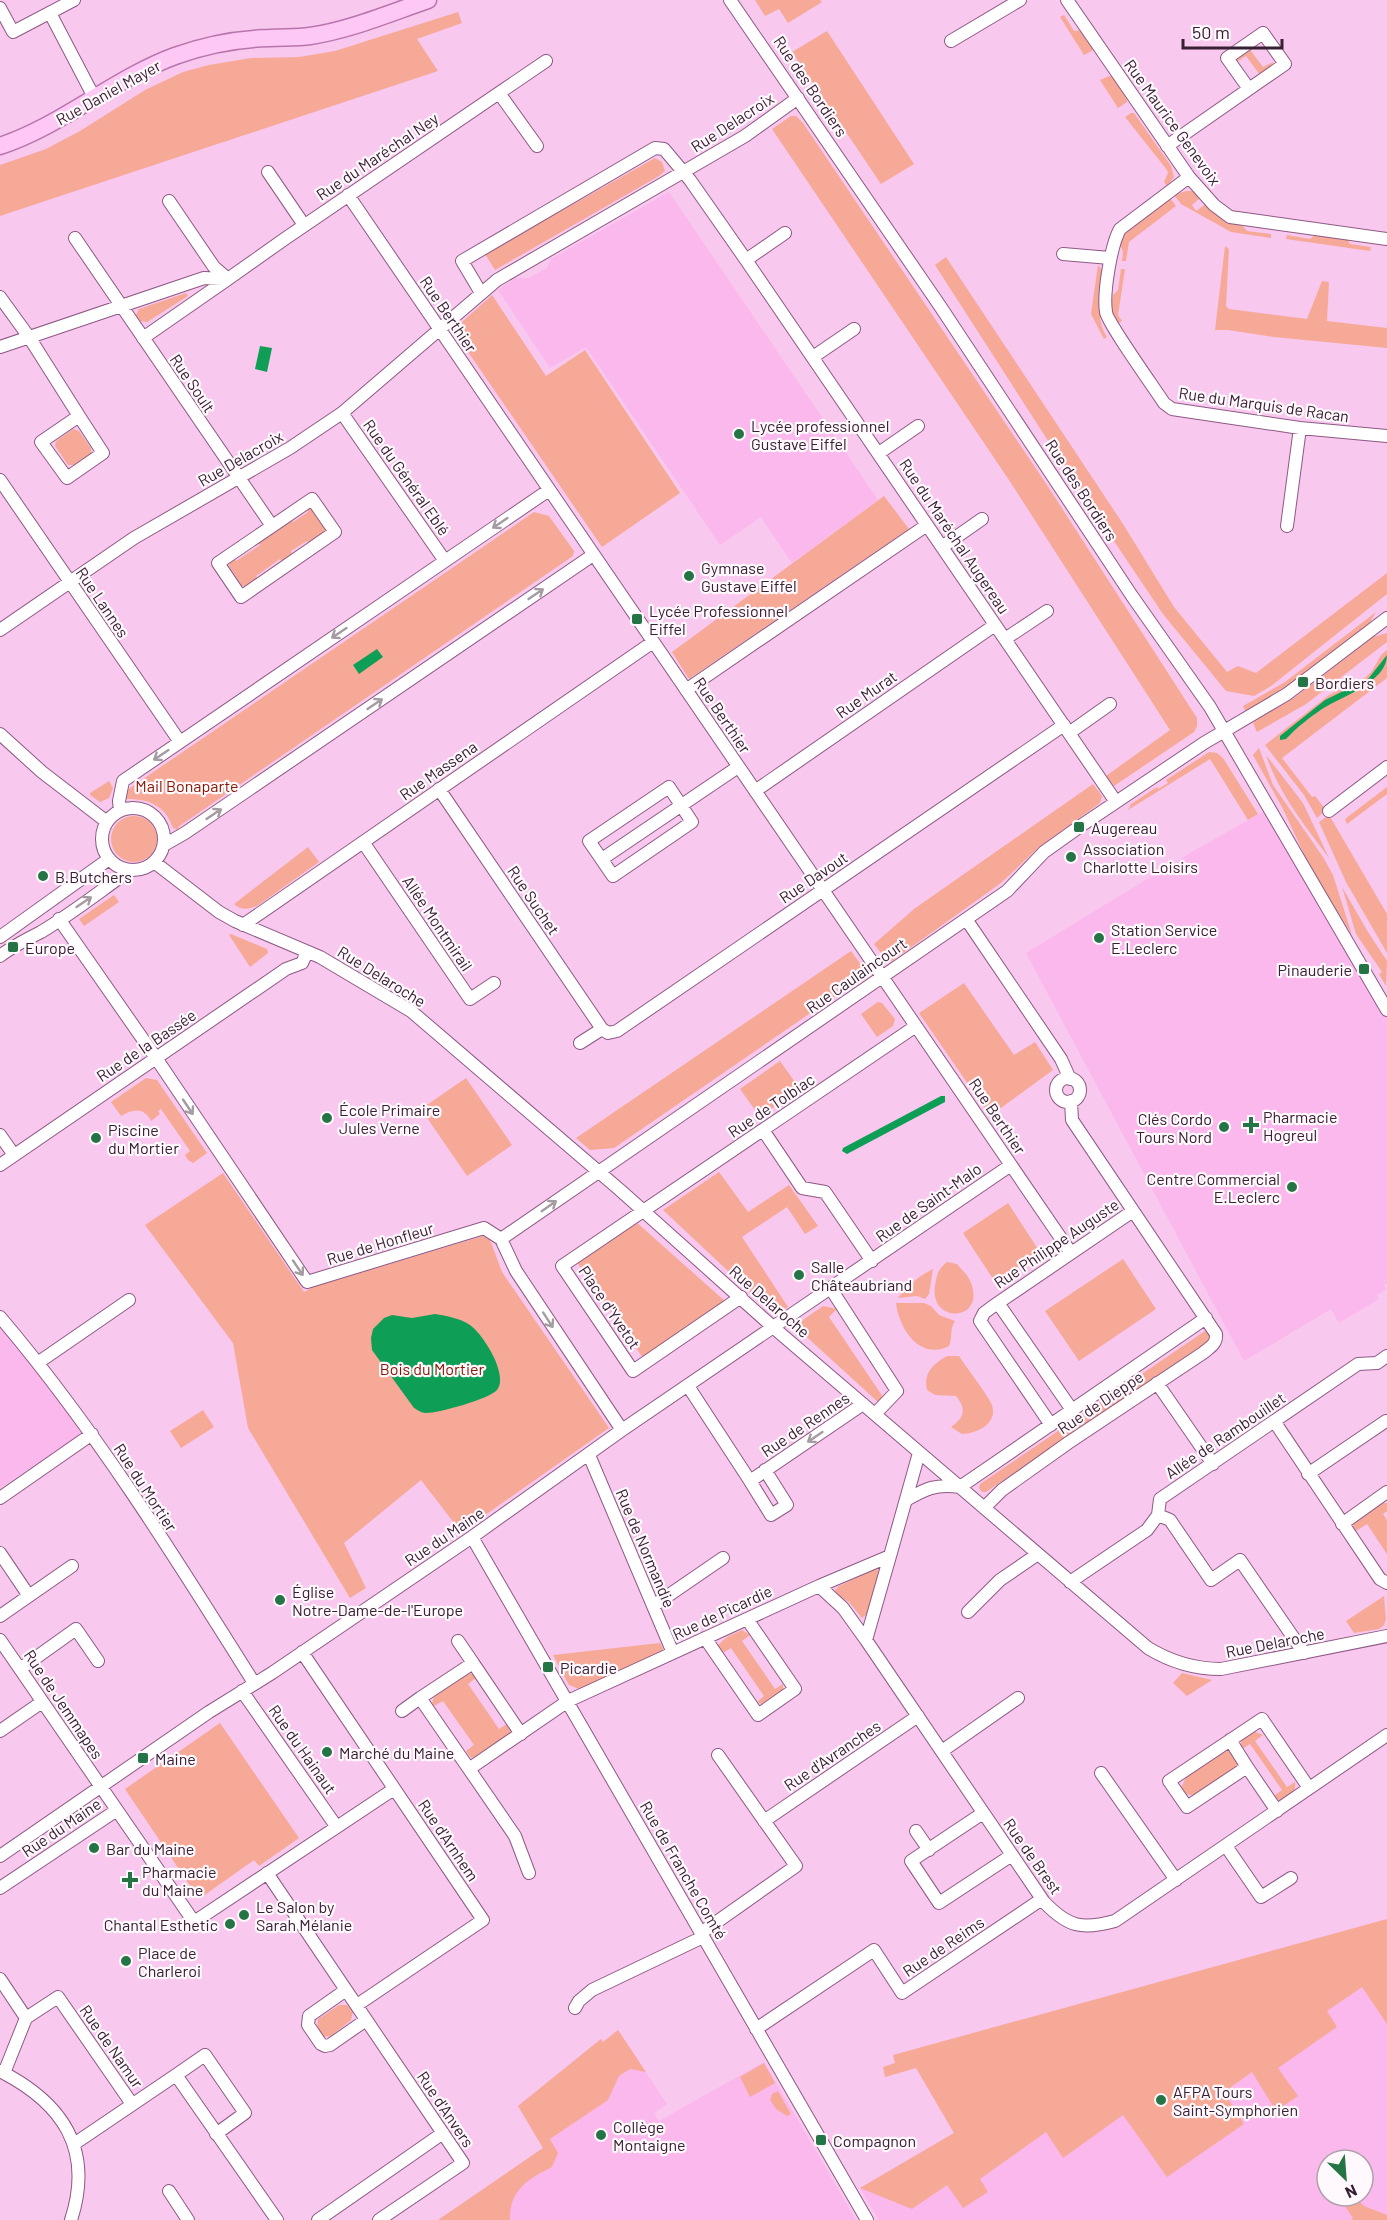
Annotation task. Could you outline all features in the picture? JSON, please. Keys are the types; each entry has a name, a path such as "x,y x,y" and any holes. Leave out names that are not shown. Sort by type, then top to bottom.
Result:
{"main road":[{"name":"Rue Daniel Mayer","path":"0,146 27,137 129,78 174,56 215,44 267,38 309,37 354,26 428,0"}],"street":[{"path":"0,8 13,32 74,0"},
{"name":"Rue des Bordiers","path":"729,0 940,306 1145,615 1185,669 1224,730 1387,1010"},
{"path":"951,41 1020,0"},
{"name":"Rue Maurice Genevoix","path":"1067,0 1189,177 1214,205 1230,217 1387,239"},
{"path":"50,13 95,99"},
{"path":"1167,146 1285,64 1263,33 1227,58 1249,89"},
{"name":"Rue du Maréchal Ney","path":"142,338 546,61"},
{"path":"499,93 537,146"},
{"name":"Rue Delacroix","path":"0,630 134,538 290,448 342,412 496,280 745,136 798,98"},
{"name":"Rue Delacroix","path":"481,293 462,261 656,148 664,149 684,172"},
{"path":"268,172 304,225"},
{"name":"Rue du Maréchal Augereau","path":"684,172 879,453 1116,802"},
{"name":"Rue du Marquis de Racan","path":"1189,177 1120,229 1114,239 1110,258 1105,314 1164,403 1172,409 1300,428 1387,436"},
{"name":"Rue Berthier","path":"348,195 1071,1253"},
{"path":"169,201 214,267 228,279"},
{"path":"746,260 785,233"},
{"name":"Rue Soult","path":"75,238 272,526"},
{"path":"1063,254 1110,258"},
{"path":"0,347 204,278 228,279"},
{"path":"0,297 29,337 104,453 67,478 41,442 78,416"},
{"path":"813,357 854,329"},
{"name":"Rue du Général Eblé","path":"342,412 445,561"},
{"path":"879,453 918,426"},
{"path":"1287,526 1300,428"},
{"name":"Rue Lannes","path":"0,480 180,742"},
{"path":"120,811 119,801 123,781 549,489"},
{"path":"312,499 335,532 241,597 218,563 272,526 312,499"},
{"path":"942,547 982,519"},
{"path":"686,690 927,525"},
{"path":"164,844 185,833 593,555"},
{"path":"1005,639 1047,611"},
{"name":"Rue Caulaincourt","path":"501,1239 1007,891 1044,852 1224,730 1287,694 1387,619"},
{"name":"Rue Murat","path":"754,791 996,625"},
{"name":"Rue Massena","path":"243,925 653,642"},
{"name":"Rue Davout","path":"580,1043 602,1029 608,1033 617,1031 1066,729 1110,704"},
{"path":"0,734 42,772 107,822"},
{"path":"602,859 738,767"},
{"path":"1329,812 1387,767"},
{"path":"669,787 692,822 613,876 602,859 589,841 669,787"},
{"name":"Rue Suchet","path":"439,789 602,1029"},
{"path":"129,808 148,812 162,825 165,835 164,844 161,854 154,862 137,870 127,870 117,866 109,859 102,841 107,822 120,811 129,808"},
{"name":"Allée Montmirail","path":"363,842 470,999 494,983"},
{"path":"0,937 109,859"},
{"name":"Rue Delaroche","path":"154,862 219,912 338,967 411,1011 644,1211 774,1328 1148,1648 1174,1662 1207,1669 1221,1669 1387,1636"},
{"path":"0,956 26,938 40,932 119,878 127,870"},
{"path":"59,919 156,1058"},
{"name":"Rue de Dieppe","path":"966,919 1060,1059 1070,1078 1077,1083 1079,1090 1077,1097 1071,1101 1061,1100 1056,1090 1060,1081 1070,1078"},
{"name":"Rue de la Bassée","path":"0,1165 286,969 302,963 307,952"},
{"name":"Rue de Tolbiac","path":"644,1211 916,1026"},
{"name":"Rue de Honfleur","path":"156,1058 307,1282 484,1228 501,1239"},
{"name":"Rue de Dieppe","path":"984,1508 1011,1483 1212,1346 1217,1340 1206,1318 1072,1120 1071,1101"},
{"path":"763,1130 802,1188 825,1192 872,1261"},
{"path":"0,1135 14,1155"},
{"name":"Rue de Saint-Malo","path":"774,1328 1011,1165"},
{"name":"Place d'Yvetot","path":"644,1211 562,1266 633,1371 741,1297"},
{"name":"Rue Philippe Auguste","path":"1051,1425 980,1321 984,1313 1133,1211"},
{"path":"501,1239 516,1271 622,1430"},
{"path":"831,1289 897,1391 874,1414"},
{"path":"39,1362 129,1300"},
{"name":"Rue Philippe Auguste","path":"998,1303 1072,1410"},
{"name":"Rue du Mortier","path":"0,1317 39,1362 92,1434 254,1683"},
{"name":"Rue de Dieppe","path":"960,1487 1206,1318"},
{"name":"Rue du Maine","path":"0,1856 472,1537 622,1430 774,1328"},
{"name":"Allée de Rambouillet","path":"1070,1582 1147,1530 1158,1515 1160,1499 1358,1364 1377,1363 1387,1356"},
{"path":"1157,1383 1213,1464"},
{"name":"Rue de Rennes","path":"688,1386 771,1515 787,1505 765,1470"},
{"name":"Rue de Rennes","path":"750,1481 863,1404"},
{"path":"1274,1421 1380,1579 1387,1583"},
{"path":"1308,1474 1386,1421"},
{"path":"0,1498 92,1434"},
{"path":"866,1640 919,1453"},
{"name":"Rue de Normandie","path":"589,1455 673,1653"},
{"path":"906,1500 929,1487 942,1485 960,1487"},
{"path":"1342,1524 1387,1492"},
{"path":"1158,1515 1170,1520 1211,1580 1240,1560 1304,1653"},
{"name":"Rue de Franche Comté","path":"472,1537 867,2220"},
{"path":"0,1553 29,1596"},
{"path":"968,1612 1000,1580 1038,1554"},
{"name":"Rue de Picardie","path":"469,1769 568,1701 890,1556"},
{"path":"653,1606 723,1558"},
{"path":"0,1616 72,1566"},
{"name":"Rue de Brest","path":"819,1586 843,1608 866,1640 1042,1899 1058,1917 1073,1924 1096,1926 1115,1921 1387,1735"},
{"path":"705,1638 758,1715 795,1689 747,1619"},
{"path":"20,1669 76,1629 98,1661"},
{"name":"Rue de Jemmapes","path":"0,1640 100,1787"},
{"path":"458,1641 521,1734"},
{"name":"Rue d'Arnhem","path":"302,1652 483,1920 357,2005"},
{"path":"402,1711 473,1663"},
{"name":"Rue du Hainaut","path":"242,1691 336,1827"},
{"path":"420,1698 515,1836 529,1873"},
{"path":"942,1751 1018,1698"},
{"path":"0,1731 42,1702"},
{"name":"Rue d'Avranches","path":"764,1821 918,1716"},
{"path":"1247,1767 1187,1807 1169,1781 1262,1719 1309,1788"},
{"path":"1230,1740 1277,1811"},
{"path":"575,2008 579,2001 592,1990 702,1935 796,1866 718,1755"},
{"path":"1101,1773 1176,1880"},
{"name":"Rue du Maine","path":"0,1888 117,1810 100,1787"},
{"path":"117,1810 194,1922 394,1789"},
{"path":"983,1814 911,1861 939,1903 1012,1855"},
{"path":"916,1831 929,1850"},
{"path":"1226,1846 1261,1898 1291,1878"},
{"name":"Rue d'Anvers","path":"267,1873 463,2163 380,2220"},
{"name":"Rue de Reims","path":"756,2029 874,1950 902,1993 1042,1899"},
{"path":"0,1979 26,2018 2,2072 34,2090 51,2106 66,2127 74,2144 80,2173 78,2200 71,2220"},
{"path":"346,1990 309,2016 308,2025 321,2044 325,2046 330,2045 366,2020"},
{"name":"Rue de Namur","path":"26,2018 58,1997 132,2104"},
{"path":"74,2144 206,2055 245,2114 216,2134"},
{"path":"176,2075 277,2220"},
{"path":"318,2220 443,2133"},
{"path":"169,2191 188,2220"}],"shaded area":[{"name":"Lycée professionnel Gustave Eiffel","path":"669,192 878,500 792,563 761,517 720,545 586,347 550,368 498,290 515,278 529,278 547,268 551,259"},
{"path":"260,346 272,348 267,372 255,369"},
{"path":"377,649 383,657 359,674 353,665"},
{"path":"1387,655 1385,665 1371,681 1322,709 1286,739 1280,740 1280,736 1325,700 1368,679"},
{"path":"1270,808 1387,1010 1387,1283 1384,1285 1386,1289 1377,1295 1379,1299 1339,1323 1331,1309 1244,1361 1026,953 1195,850"},
{"path":"941,1096 945,1096 945,1102 847,1154 842,1151 843,1148"},
{"path":"435,1314 462,1321 475,1330 493,1355 500,1375 500,1383 492,1394 452,1408 424,1413 414,1408 372,1350 371,1338 373,1329 384,1318 392,1315 412,1318"},
{"path":"0,1327 71,1416 81,1434 0,1488"},
{"name":"AFPA Tours Saint-Symphorien","path":"1387,1939 1387,2220 879,2220 860,2188 954,2133 916,2068"},
{"path":"618,2030 667,2104 654,2113 659,2121 764,2062 856,2220 438,2220 543,2148 518,2106 601,2039 603,2042"}],"green space":[{"path":"755,0 820,0 822,2 788,23 779,9 765,16"},
{"path":"458,12 462,23 417,39 438,71 0,216 0,165 46,149 80,131 145,90 183,72 251,58 299,57 335,51"},
{"path":"1064,15 1074,31 1082,30 1093,47 1092,51 1084,55 1060,17"},
{"path":"827,31 914,164 881,184 792,52"},
{"path":"1248,47 1263,67 1273,62 1272,66 1260,75 1246,56 1237,62 1236,57"},
{"path":"1109,76 1114,77 1127,100 1118,108 1100,80"},
{"path":"1134,113 1171,166 1174,177 1167,186 1164,182 1167,170 1125,117"},
{"path":"791,116 796,116 803,123 1045,482 1197,718 1194,732 1114,786 1106,776 1170,730 1009,480 772,129"},
{"path":"655,158 662,162 665,171 659,176 495,270 485,254"},
{"path":"1192,191 1200,198 1192,205 1196,211 1206,204 1223,220 1241,224 1247,231 1271,234 1271,238 1231,232 1181,204 1174,195"},
{"path":"1170,198 1176,206 1129,242 1126,261 1122,261 1123,252 1120,244 1125,232"},
{"path":"1316,234 1347,239 1350,244 1371,247 1370,251 1286,239 1287,235 1310,239"},
{"path":"1225,246 1229,249 1226,306 1229,309 1307,319 1322,281 1329,282 1327,321 1387,328 1387,348 1215,330"},
{"path":"946,257 1123,524 1174,607 1227,672 1238,666 1256,673 1387,573 1387,594 1271,686 1254,696 1226,691 1163,614 1079,489 935,265"},
{"path":"1098,265 1103,278 1100,317 1107,337 1104,339 1091,314"},
{"path":"1121,269 1125,269 1118,315 1122,321 1117,324 1111,315 1111,306 1113,295 1118,290"},
{"path":"186,293 188,296 147,322 140,321 136,315 139,309"},
{"path":"492,295 546,376 585,350 680,493 602,547 453,330"},
{"path":"73,429 79,431 91,448 91,454 74,465 68,465 55,446 56,441"},
{"path":"884,496 909,529 689,679 672,652"},
{"path":"307,508 313,509 326,529 325,534 291,551 293,555 282,563 280,559 256,576 258,579 247,586 242,586 229,566 230,561 234,558 236,561 260,545 258,542 291,520 293,522 308,512"},
{"name":"Mail Bonaparte","path":"534,512 549,516 574,551 573,556 178,827 179,830 173,828 166,814 155,805 142,800 126,799 127,790"},
{"path":"1376,612 1369,624 1288,686 1245,711 1243,706 1285,682"},
{"path":"1387,633 1387,642 1306,704 1257,732 1253,723 1256,720 1294,698 1373,637"},
{"path":"1387,650 1387,678 1282,758 1312,797 1315,796 1326,810 1317,818 1304,795 1265,745 1329,695 1366,677"},
{"path":"1259,748 1273,785 1333,875 1352,935 1311,869 1283,809 1253,755"},
{"path":"1209,752 1217,753 1223,758 1258,814 1248,820 1210,759 1128,810 1131,804 1157,787 1158,789 1168,783 1166,780"},
{"path":"1266,755 1303,803 1329,858 1285,796"},
{"path":"109,781 113,788 109,798 100,802 90,795 90,793"},
{"path":"1093,784 1102,796 1100,803 1039,847 1001,883 889,963 874,944 914,909"},
{"path":"1387,787 1387,794 1347,824 1345,819"},
{"path":"1329,815 1387,914 1387,953 1346,882 1319,822"},
{"path":"139,816 151,822 156,830 156,848 151,856 143,861 129,862 117,856 112,848 111,834 117,822 125,817"},
{"path":"308,847 319,862 257,906 245,909 234,904"},
{"path":"1342,887 1387,961 1386,986 1379,974 1382,972 1356,934"},
{"path":"114,895 119,902 84,926 79,919"},
{"path":"229,935 267,949 268,953 250,967"},
{"path":"851,951 864,969 863,977 614,1148 590,1150 576,1138"},
{"path":"964,983 1014,1055 1035,1042 1053,1070 990,1116 919,1013"},
{"path":"878,1002 882,1003 895,1019 893,1026 877,1037 861,1014"},
{"path":"780,1061 800,1089 760,1117 740,1089"},
{"path":"146,1078 157,1080 207,1153 193,1163 185,1155 190,1151 161,1109 158,1111 160,1114 151,1121 142,1111 130,1112 121,1116 111,1102"},
{"path":"466,1078 512,1145 467,1176 421,1109"},
{"path":"719,1172 748,1212 789,1185 818,1226 805,1234 787,1207 742,1237 788,1307 775,1315 663,1210"},
{"name":"Bois du Mortier","path":"223,1173 304,1292 313,1287 483,1236 490,1240 502,1272 609,1428 461,1532 421,1480 344,1543 366,1588 350,1598 248,1428 233,1343 145,1225"},
{"path":"1008,1203 1040,1252 995,1282 963,1233"},
{"path":"635,1221 726,1302 643,1358 576,1261"},
{"path":"1123,1259 1156,1309 1079,1361 1045,1311"},
{"path":"947,1262 957,1264 971,1283 974,1296 971,1305 965,1311 948,1312 940,1307 935,1298 937,1275"},
{"path":"933,1269 929,1294 925,1299 917,1296 898,1298 914,1281"},
{"path":"896,1303 924,1303 931,1306 939,1315 955,1321 949,1346 939,1350 920,1346 906,1332"},
{"path":"823,1306 837,1309 829,1317 883,1397 878,1402 799,1330 800,1322"},
{"path":"1205,1331 1209,1331 1212,1335 1210,1340 986,1492 982,1492 979,1488 980,1484"},
{"path":"947,1356 959,1356 992,1405 993,1412 989,1422 974,1432 962,1434 951,1427 961,1417 963,1409 956,1396 935,1395 927,1390 926,1379 930,1370"},
{"path":"203,1410 214,1427 181,1448 170,1431"},
{"path":"1382,1503 1387,1503 1387,1511 1383,1514 1387,1520 1387,1554 1367,1524 1356,1531 1353,1526 1356,1520"},
{"path":"875,1569 879,1570 879,1575 867,1614 862,1618 849,1602 837,1595 835,1590"},
{"path":"1384,1596 1386,1619 1384,1625 1379,1629 1354,1633 1346,1621"},
{"path":"742,1630 750,1635 742,1641 775,1689 783,1684 783,1692 765,1705 757,1702 764,1696 731,1648 723,1653 718,1645 727,1637"},
{"path":"660,1643 664,1651 579,1689 569,1685 553,1655"},
{"path":"1182,1673 1212,1680 1187,1696 1173,1683"},
{"path":"467,1674 473,1674 476,1678 468,1684 499,1729 508,1723 511,1728 510,1733 471,1758 466,1751 474,1745 443,1701 434,1706 432,1703 434,1697"},
{"path":"220,1723 299,1838 259,1866 254,1860 199,1899 125,1789"},
{"path":"1253,1731 1263,1735 1255,1741 1287,1787 1295,1782 1293,1792 1285,1799 1278,1800 1274,1796 1282,1790 1250,1744 1242,1749 1242,1740"},
{"path":"1222,1752 1233,1752 1238,1762 1237,1767 1197,1795 1188,1795 1181,1788 1186,1777"},
{"path":"1387,1919 1387,2024 1362,1987 1327,2011 1337,2027 1278,2068 1298,2096 1276,2111 1252,2072 1224,2092 1244,2124 1167,2177 1123,2115 1063,2158 1046,2132 980,2179 988,2192 963,2208 947,2185 912,2209 860,2188 954,2133 916,2068 885,2077 883,2067 895,2063 893,2055"},
{"path":"339,2005 347,2005 353,2012 351,2020 331,2036 322,2037 317,2030 318,2019"},
{"path":"618,2030 646,2072 630,2069 619,2076 608,2100 550,2139 558,2153 552,2167 528,2181 517,2193 513,2201 510,2220 438,2220 543,2148 518,2106 601,2039 603,2042"},
{"path":"764,2063 775,2083 750,2097 740,2077"},
{"path":"778,2091 791,2114 787,2116 776,2109 770,2100 772,2094"},
{"path":"1346,2208 1369,2208 1387,2215 1387,2220 1351,2220 1353,2218"}],"place":[{"name":"Lycée professionnel Gustave Eiffel","path":"739,434"},
{"name":"Gymnase Gustave Eiffel","path":"689,576"},
{"name":"Lycée Professionnel Eiffel","path":"637,619"},
{"name":"Bordiers","path":"1303,682"},
{"name":"Augereau","path":"1079,827"},
{"name":"Association Charlotte Loisirs","path":"1071,857"},
{"name":"B.Butchers","path":"43,876"},
{"name":"Station Service E.Leclerc","path":"1099,938"},
{"name":"Europe","path":"13,947"},
{"name":"Pinauderie","path":"1364,969"},
{"name":"École Primaire Jules Verne","path":"327,1118"},
{"name":"Pharmacie Hogreul","path":"1251,1125"},
{"name":"Clés Cordo Tours Nord","path":"1224,1127"},
{"name":"Piscine du Mortier","path":"96,1138"},
{"name":"Centre Commercial E.Leclerc","path":"1292,1187"},
{"name":"Salle Châteaubriand","path":"799,1275"},
{"name":"Église Notre-Dame-de-l'Europe","path":"280,1600"},
{"name":"Picardie","path":"548,1667"},
{"name":"Marché du Maine","path":"327,1752"},
{"name":"Maine","path":"143,1758"},
{"name":"Bar du Maine","path":"94,1848"},
{"name":"Pharmacie du Maine","path":"130,1880"},
{"name":"Le Salon by Sarah Mélanie","path":"244,1915"},
{"name":"Chantal Esthetic","path":"230,1924"},
{"name":"Place de Charleroi","path":"126,1961"},
{"name":"AFPA Tours Saint-Symphorien","path":"1161,2100"},
{"name":"Collège Montaigne","path":"601,2135"},
{"name":"Compagnon","path":"821,2140"}]}
